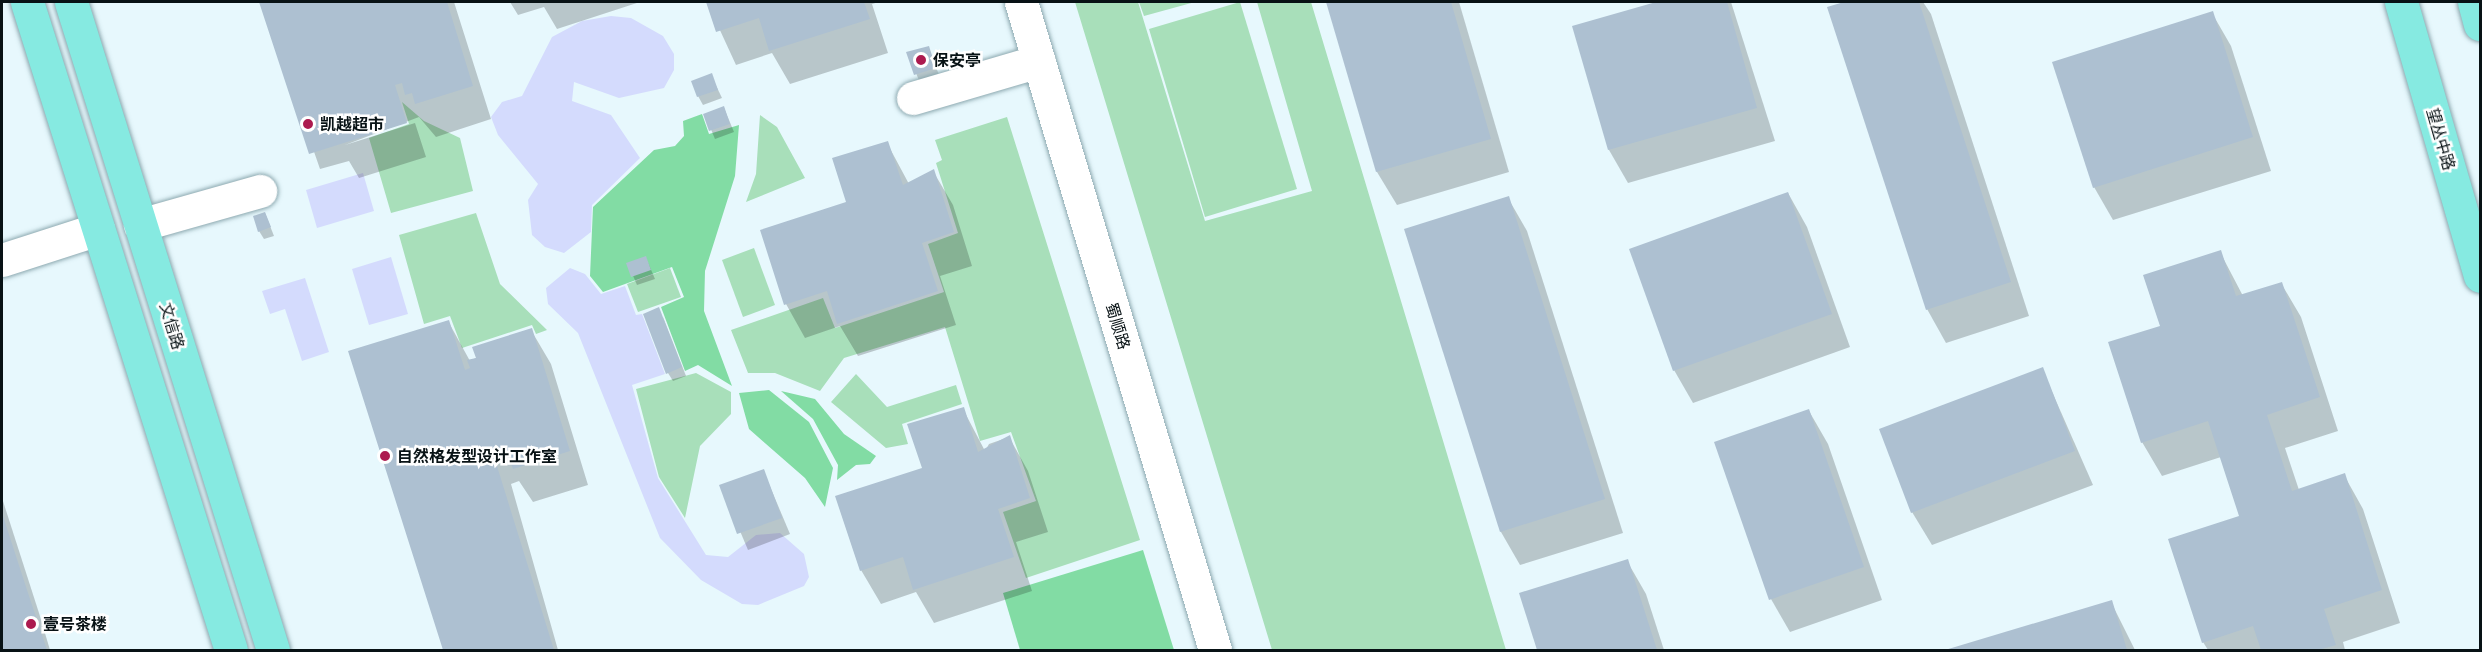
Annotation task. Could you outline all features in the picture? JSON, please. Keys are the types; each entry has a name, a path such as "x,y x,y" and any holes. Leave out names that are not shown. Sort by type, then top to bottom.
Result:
{"main road":[{"path":"27,2 231,651"},
{"name":"文信路","path":"71,2 273,651"},
{"name":"望丛中路","path":"2401,2 2481,276"},
{"path":"2474,2 2481,24"}],"street":[{"name":"蜀顺路","path":"1021,2 1215,651"},
{"path":"913,98 1039,60"},
{"path":"140,225 261,191"},
{"path":"2,260 98,229"}],"green space":[{"path":"1075,2 1138,2 1205,221 1312,191 1257,2 1311,2 1506,650 1272,650"},
{"path":"1139,2 1195,2 1144,16"},
{"path":"1240,2 1297,189 1205,217 1149,29"},
{"path":"402,102 424,121 460,138 473,191 391,213 369,138 409,124"},
{"path":"702,114 709,134 739,125 735,176 705,271 704,311 732,386 698,365 685,371 661,307 684,297 672,267 603,292 590,276 593,207 654,150 675,146 684,136 683,121"},
{"path":"760,115 777,127 805,178 746,202 756,174"},
{"path":"1007,117 1140,540 1026,578 1003,512 1036,501 1011,432 980,441 945,327 844,358 820,391 775,373 748,373 731,330 823,298 835,328 944,292 928,244 958,233 936,163 942,160 935,140"},
{"path":"476,213 500,284 547,330 536,334 532,325 462,348 450,316 424,324 399,235"},
{"path":"754,248 775,305 743,317 722,260"},
{"path":"670,268 681,297 638,312 627,284"},
{"path":"696,373 731,392 731,414 700,446 685,518 659,477 636,389"},
{"path":"856,374 887,407 956,385 962,404 902,424 908,444 886,448 831,402"},
{"path":"769,390 809,422 833,468 825,507 805,478 749,429 739,393"},
{"path":"781,391 815,399 844,434 876,456 870,464 856,465 837,480 838,465 813,419"},
{"path":"1143,550 1174,650 1020,650 1003,593"}],"water":[{"path":"611,16 631,18 663,36 674,54 674,70 664,88 619,98 574,82 572,101 611,115 640,158 592,205 591,232 564,253 545,247 532,235 528,200 538,184 498,135 491,117 502,102 522,96 552,37 582,21"},
{"path":"363,173 374,211 317,228 306,190"},
{"path":"391,257 408,314 369,325 352,269"},
{"path":"570,268 585,274 601,294 625,286 636,315 642,314 665,374 632,385 658,478 706,555 728,557 756,535 780,533 804,554 809,577 804,586 758,605 742,604 701,580 660,538 578,333 548,304 546,288"},
{"path":"305,278 329,352 302,361 285,309 270,314 262,291"}],"building":[{"path":"259,2 447,2 473,86 415,104 412,93 405,95 402,83 395,85 407,123 309,154"},
{"path":"706,2 864,2 870,19 769,51 759,18 716,32"},
{"path":"1326,2 1451,2 1491,139 1376,172"},
{"path":"1656,2 1727,2 1757,108 1608,150 1572,26"},
{"path":"1844,2 1919,2 2011,282 1926,310 1827,7"},
{"path":"2213,11 2253,137 2093,188 2052,62"},
{"name":"保安亭","path":"929,46 936,68 914,75 906,52"},
{"path":"712,73 718,90 697,97 691,81"},
{"path":"724,106 730,124 709,131 703,114"},
{"path":"888,141 903,185 934,169 954,232 922,243 938,291 837,324 827,291 784,305 760,230 846,202 832,158"},
{"path":"1788,192 1832,314 1673,371 1629,249"},
{"path":"1509,196 1605,499 1500,532 1404,229"},
{"path":"265,212 271,227 258,232 253,216"},
{"path":"2221,250 2236,296 2282,282 2320,397 2267,415 2292,491 2345,473 2382,590 2324,609 2336,645 2318,650 2261,650 2253,626 2202,643 2168,539 2239,516 2208,421 2141,443 2108,342 2160,326 2143,275"},
{"path":"646,256 651,270 631,277 626,263"},
{"path":"659,307 682,367 666,374 643,314"},
{"path":"449,320 465,370 470,368 467,360 476,358 472,347 532,328 570,451 513,469 509,458 502,460 498,448 492,450 554,650 443,650 348,351"},
{"path":"2043,367 2075,451 1911,513 1879,429"},
{"path":"964,407 978,452 1010,435 1030,498 998,509 1014,557 913,590 903,557 860,571 835,496 922,468 907,424"},
{"path":"1809,409 1864,567 1769,600 1714,442"},
{"path":"764,469 782,518 737,534 719,485"},
{"path":"2,513 27,590 47,650 2,650"},
{"path":"1628,559 1657,650 1537,650 1519,593"},
{"path":"2112,600 2127,650 1945,650"}],"place":[{"name":"保安亭","path":"921,60"},
{"name":"凯越超市","path":"308,124"},
{"name":"自然格发型设计工作室","path":"385,456"},
{"name":"壹号茶楼","path":"31,624"}]}
